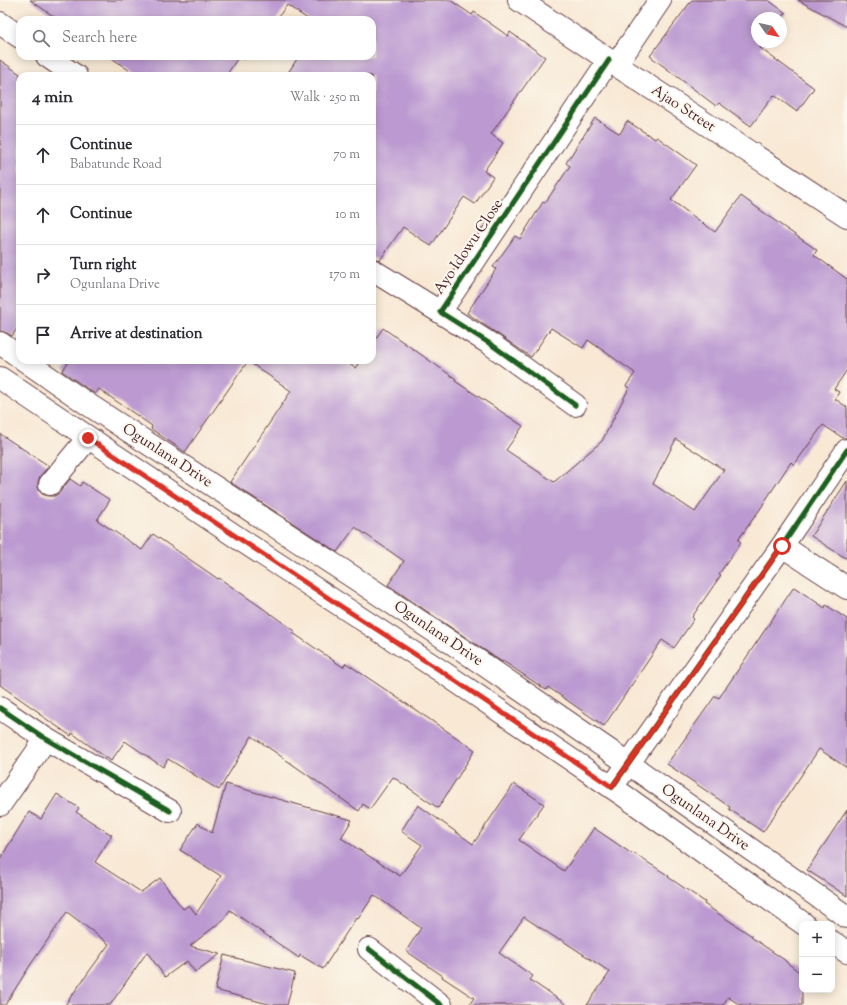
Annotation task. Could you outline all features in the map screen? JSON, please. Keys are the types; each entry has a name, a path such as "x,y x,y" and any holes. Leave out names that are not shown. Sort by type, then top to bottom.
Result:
{"main road":[{"name":"Ajao Street","path":"519,0 847,216"},
{"name":"Ayo Idowu Close","path":"575,405 492,345 440,312 612,62 660,0"},
{"path":"0,23 16,34"},
{"path":"53,60 70,72"},
{"path":"376,272 440,312"},
{"path":"0,343 16,354"},
{"name":"Ogunlana Drive","path":"30,364 86,403 434,632 629,764 847,917"},
{"name":"Ogunlana Drive","path":"0,378 88,438 444,673 612,787 800,921"},
{"path":"50,484 88,438"},
{"path":"612,787 782,546 847,450"},
{"path":"782,546 847,588"},
{"path":"0,708 46,739 170,811"},
{"path":"0,805 46,739"},
{"path":"835,944 847,952"},
{"path":"369,949 441,1005"}],"building":[{"path":"30,0 450,0 472,15 474,12 508,36 510,32 545,57 491,134 503,143 484,171 493,177 475,204 464,197 431,246 403,227 380,260 376,259 376,72 289,72 296,60 376,60 376,16 303,16 287,5 279,16 53,16"},
{"path":"692,0 768,0 785,12 751,12 751,48 760,48 814,88 797,112 774,95 751,126 719,103 716,106 650,56"},
{"path":"798,0 847,0 847,27"},
{"path":"0,60 17,72 16,330 12,336 0,331"},
{"path":"115,60 236,60 229,72 131,72"},
{"path":"595,118 620,134 627,121 655,139 657,137 696,165 671,200 715,232 741,196 817,250 814,255 847,279 847,370 834,389 839,392 835,399 847,407 847,438 843,438 823,425 794,465 791,462 738,540 741,542 719,574 721,575 692,617 694,619 674,648 662,640 604,726 548,687 546,690 503,661 502,662 388,585 404,561 355,527 337,552 230,482 291,391 252,364 349,364 355,368 358,364 376,364 376,338 383,328 456,379 455,381 523,426 506,450 554,482 602,441 629,388 626,386 635,373 588,340 583,348 551,328 531,357 467,313 496,269 493,267 515,236 520,239 543,202 545,203 570,166 566,163","holes":["676,439 724,470 695,512 653,484"]},
{"path":"67,364 246,364 185,452 151,429 152,426 99,389 95,394 62,371"},
{"path":"0,434 49,466 40,476 38,482 38,489 42,494 55,496 70,479 80,486 82,482 110,500 97,520 142,550 153,534 258,605 295,631 293,633 343,667 346,663 475,750 438,808 393,777 370,809 363,804 359,811 252,736 219,790 168,759 163,767 125,741 111,761 72,733 71,736 0,685"},
{"path":"847,481 847,559 811,536"},
{"path":"794,587 825,608 826,605 847,619 847,768 819,749 763,832 729,809 730,807 667,764 715,696 719,698"},
{"path":"226,784 352,820 341,838 400,876 422,845 401,831 418,805 473,844 514,784 544,804 519,840 564,871 594,828 632,854 633,853 669,876 668,877 705,902 704,904 752,936 751,937 799,972 799,993 802,993 802,1005 740,1005 728,997 723,1005 587,1005 610,972 524,917 499,953 533,976 530,980 567,1005 469,1005 474,998 406,951 421,928 374,895 358,919 356,918 323,969 300,955 299,958 230,910 223,920 190,946 220,954 195,972 187,961 165,977 147,952 110,1005 65,1005 109,944 67,912 5,1005 0,1005 0,859 29,812 41,819 57,794 79,808 76,812 112,835 95,862 141,892 160,878 183,909 189,905 196,914 221,876 180,850 198,823 212,833"},
{"path":"847,810 847,896 807,870"},
{"path":"224,955 295,973 287,1005 272,1005 215,990"}],"cycle path":[{"path":"575,405 492,345 440,312 609,60"},
{"path":"612,787 782,546 847,450"},
{"path":"0,708 46,739 170,811"},
{"path":"369,949 441,1005"}],"route":[{"path":"88,438 444,673 612,787 782,546"}]}
